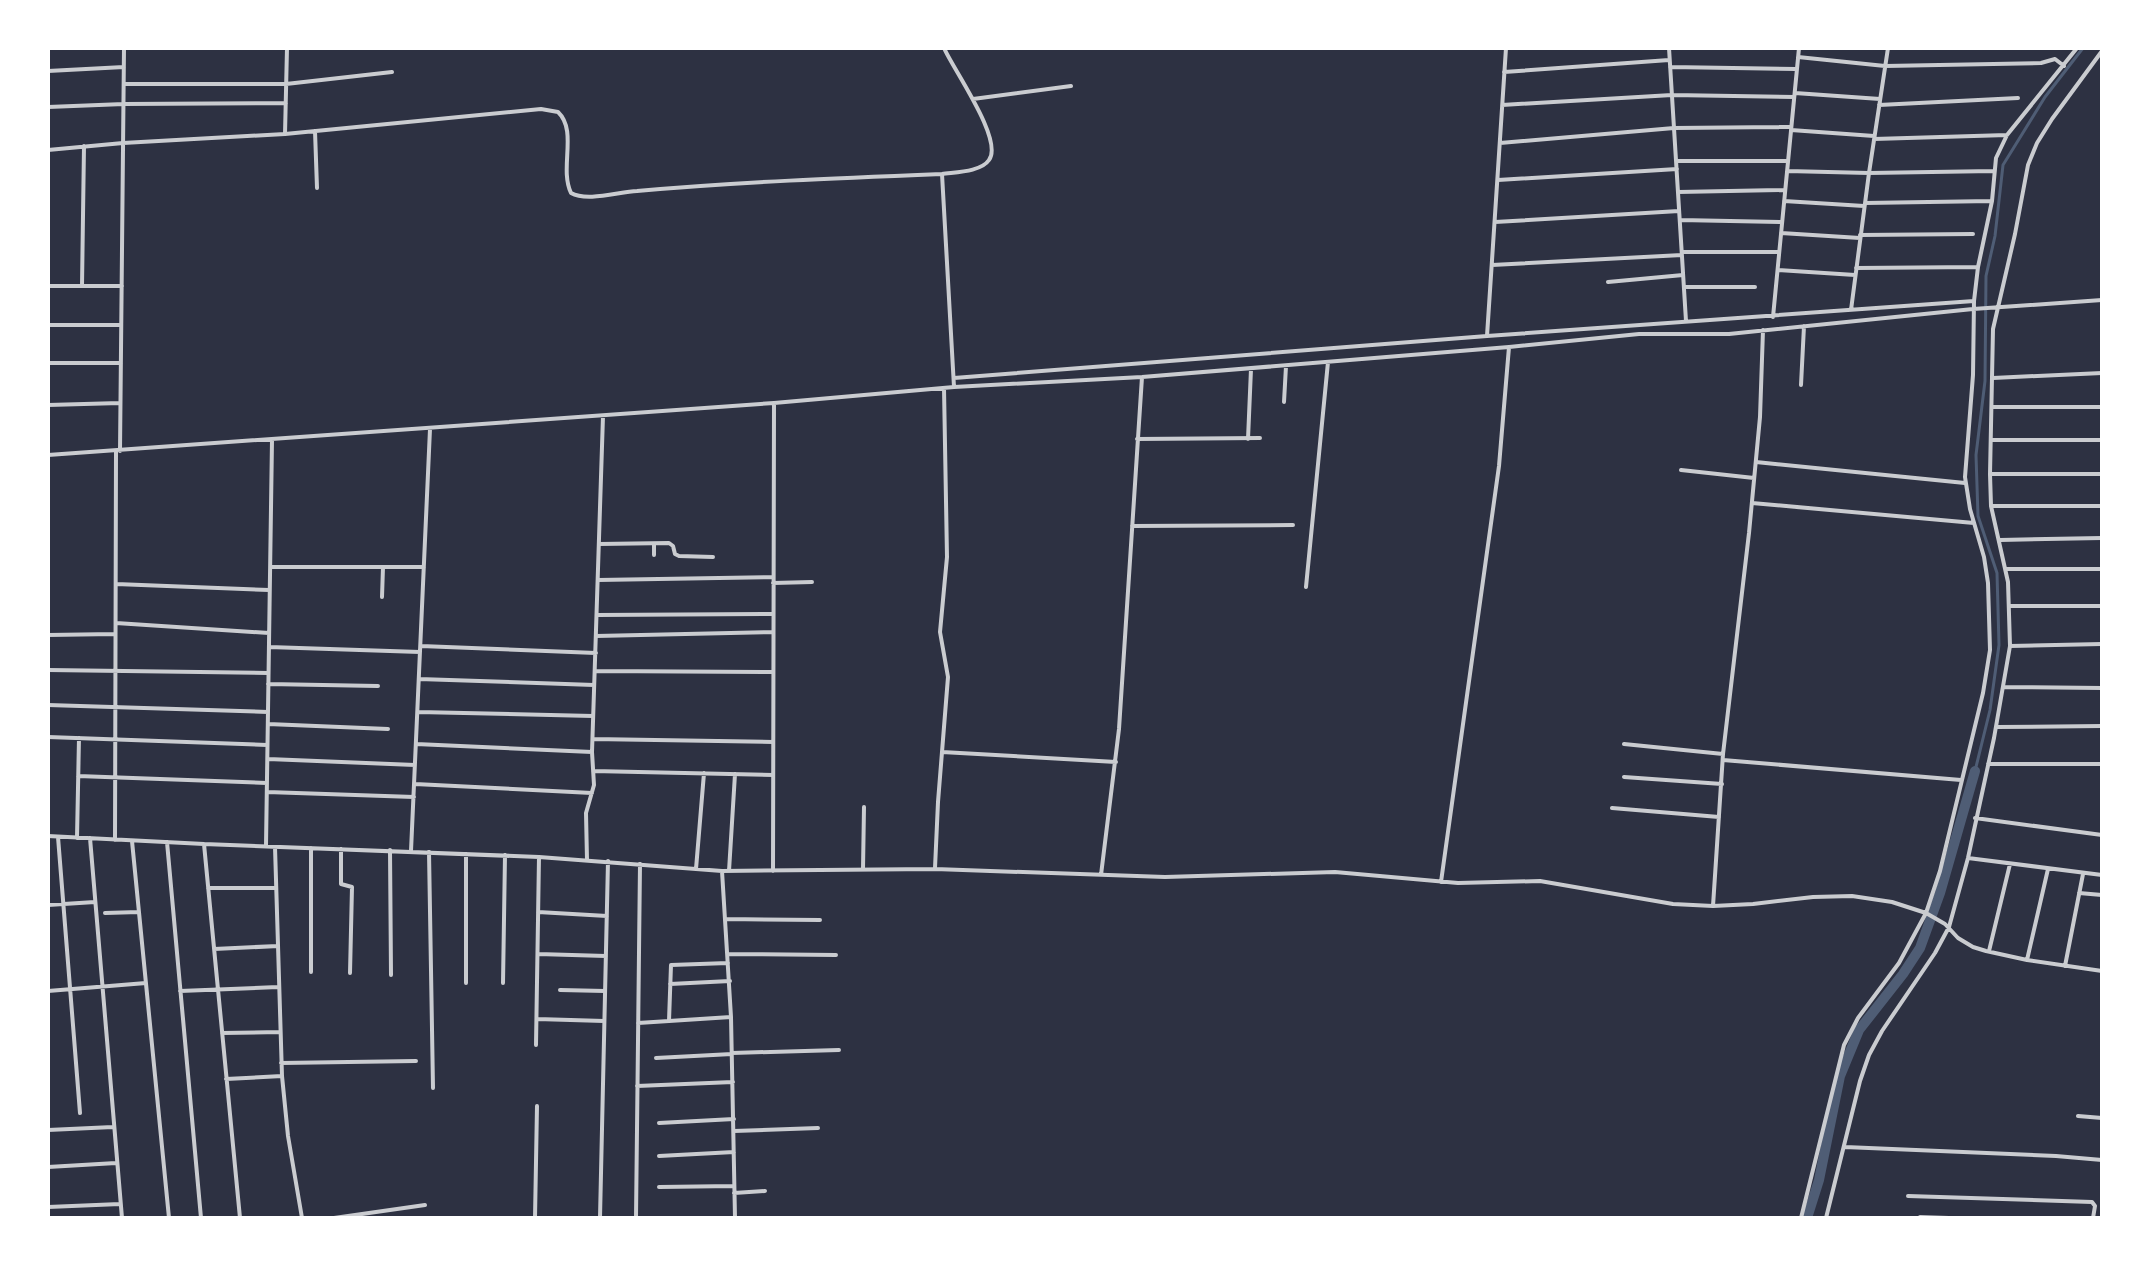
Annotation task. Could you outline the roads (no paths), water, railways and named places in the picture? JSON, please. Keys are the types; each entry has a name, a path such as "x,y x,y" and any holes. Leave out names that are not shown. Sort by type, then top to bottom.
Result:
{"street":[{"path":"115,840 124,48"},
{"path":"166,48 297,48"},
{"path":"285,134 287,48"},
{"path":"48,150 285,134 541,109 558,112 567,125 568,187 571,193 586,198 617,192 716,184 942,174 985,164 990,159 992,147 973,99 944,48"},
{"path":"1487,336 1506,48"},
{"path":"1669,48 1686,321"},
{"path":"1773,317 1799,48"},
{"path":"1851,310 1888,48"},
{"path":"1801,1218 1844,1045 1858,1018 1899,963 1928,914 1983,693 1990,650 1988,583 1965,483 1978,267 1992,201 1996,158 2007,135 2077,48"},
{"path":"1826,1218 1869,1055 1935,953 1968,858 1997,727 2010,646 2006,569 1991,506 1993,329 2028,165 2052,119 2102,51"},
{"path":"1798,57 1885,66 2041,63 2053,59 2064,66"},
{"path":"1504,72 1670,60"},
{"path":"48,71 124,67"},
{"path":"1670,67 1797,69"},
{"path":"124,84 286,84 392,72"},
{"path":"973,99 1071,86"},
{"path":"1502,105 1672,95 1795,95 1880,102 2018,98"},
{"path":"48,107 286,103"},
{"path":"1500,143 1674,128 1791,128 1874,138 2007,135"},
{"path":"315,131 317,188"},
{"path":"82,286 84,146"},
{"path":"1676,161 1788,161"},
{"path":"1498,180 1677,169"},
{"path":"1787,171 1994,171"},
{"path":"942,174 954,387"},
{"path":"1678,192 1785,190"},
{"path":"1784,201 1864,204 1992,201"},
{"path":"1495,222 1679,211"},
{"path":"1680,220 1782,222"},
{"path":"1781,233 1860,237 1973,234"},
{"path":"1492,265 1779,252"},
{"path":"1856,268 1978,267"},
{"path":"1778,270 1855,275"},
{"path":"1608,282 1683,275"},
{"path":"48,286 122,286"},
{"path":"1684,287 1755,287"},
{"path":"954,378 1686,321 1851,310 1997,307 2102,300"},
{"path":"48,455 430,429 954,387 1251,369 1639,334 1729,334 1974,306"},
{"path":"48,325 121,325"},
{"path":"1801,385 1804,326"},
{"path":"1713,906 1723,757 1760,417 1763,330"},
{"path":"1435,340 1436,352"},
{"path":"1441,882 1499,466 1509,347"},
{"path":"1306,587 1328,362"},
{"path":"48,363 121,363"},
{"path":"1284,402 1286,366"},
{"path":"1248,439 1251,369"},
{"path":"1992,378 2102,373"},
{"path":"1101,875 1116,762 1142,377"},
{"path":"935,869 948,677 940,632 947,557 944,388"},
{"path":"48,405 120,403"},
{"path":"773,871 774,403"},
{"path":"1992,407 2102,407"},
{"path":"587,860 586,813 593,793 603,416"},
{"path":"411,851 430,429"},
{"path":"1137,439 1260,438"},
{"path":"266,846 272,440"},
{"path":"1991,440 2102,440"},
{"path":"1756,462 1965,483"},
{"path":"1681,470 1754,478"},
{"path":"1990,474 2102,474"},
{"path":"1752,503 1974,523"},
{"path":"1991,506 2102,506"},
{"path":"1132,526 1293,525"},
{"path":"2000,540 2102,538"},
{"path":"599,544 669,543 679,556 713,557"},
{"path":"654,544 654,555"},
{"path":"270,567 424,567"},
{"path":"382,597 383,567"},
{"path":"2006,569 2102,569"},
{"path":"598,580 812,582"},
{"path":"116,584 269,590"},
{"path":"2009,606 2102,606"},
{"path":"597,615 773,614"},
{"path":"116,623 269,633"},
{"path":"596,636 773,632"},
{"path":"48,635 115,634"},
{"path":"2010,646 2102,644"},
{"path":"269,647 596,653"},
{"path":"48,670 268,673"},
{"path":"595,671 773,672"},
{"path":"419,679 594,685"},
{"path":"268,684 378,686"},
{"path":"2004,687 2102,688"},
{"path":"48,705 268,712"},
{"path":"418,712 593,716"},
{"path":"268,724 388,729"},
{"path":"1997,727 2102,726"},
{"path":"48,737 267,745"},
{"path":"77,838 79,738"},
{"path":"593,739 773,742"},
{"path":"416,744 592,752"},
{"path":"1624,744 1723,757 1961,780"},
{"path":"942,752 1116,762"},
{"path":"268,759 415,765"},
{"path":"1988,764 2102,764"},
{"path":"593,771 773,775"},
{"path":"696,869 704,773"},
{"path":"729,871 735,774"},
{"path":"78,776 267,783"},
{"path":"1624,777 1722,784"},
{"path":"415,784 593,793"},
{"path":"267,792 414,797"},
{"path":"863,869 864,807"},
{"path":"1612,808 1719,817"},
{"path":"1975,818 2102,835"},
{"path":"48,836 505,855 722,871 935,869 1215,877 1335,872 1441,882 1540,881 1673,904 1713,906 1852,896 1892,902 1928,914 1947,925 1958,938 1988,952 2102,971"},
{"path":"58,836 80,1113"},
{"path":"90,838 122,1218"},
{"path":"132,841 169,1218"},
{"path":"167,842 201,1218"},
{"path":"204,844 240,1218"},
{"path":"275,847 281,1063 288,1136 302,1218"},
{"path":"311,848 311,972"},
{"path":"341,849 341,884 352,887 350,973"},
{"path":"390,850 391,975"},
{"path":"429,852 433,1088"},
{"path":"466,854 466,983"},
{"path":"503,983 505,855"},
{"path":"536,1045 539,857"},
{"path":"1968,858 2102,875"},
{"path":"600,1218 608,861"},
{"path":"636,1218 640,864"},
{"path":"1988,952 2010,864"},
{"path":"2027,960 2048,869"},
{"path":"722,871 730,981 735,1218"},
{"path":"2065,966 2083,873"},
{"path":"208,888 276,888"},
{"path":"2079,893 2102,895"},
{"path":"48,905 95,902"},
{"path":"105,913 139,912"},
{"path":"538,912 607,916"},
{"path":"726,919 820,920"},
{"path":"214,949 278,946"},
{"path":"538,954 606,956"},
{"path":"728,954 836,955"},
{"path":"669,1021 671,965 729,963"},
{"path":"670,984 730,981"},
{"path":"48,991 146,983"},
{"path":"180,991 279,987"},
{"path":"560,990 605,991"},
{"path":"638,1023 731,1017"},
{"path":"537,1019 604,1021"},
{"path":"222,1033 280,1032"},
{"path":"656,1058 839,1050"},
{"path":"281,1063 416,1061"},
{"path":"226,1079 282,1076"},
{"path":"637,1086 733,1082"},
{"path":"535,1218 537,1106"},
{"path":"2078,1116 2102,1118"},
{"path":"659,1123 734,1119"},
{"path":"48,1130 113,1127"},
{"path":"734,1131 818,1128"},
{"path":"1845,1147 2102,1160"},
{"path":"659,1156 734,1152"},
{"path":"48,1167 116,1163"},
{"path":"659,1187 734,1186"},
{"path":"734,1193 765,1191"},
{"path":"1908,1196 2092,1202 2095,1207 2093,1218"},
{"path":"48,1207 120,1204"},
{"path":"334,1218 425,1205"},
{"path":"1920,1217 1949,1218"}],"waterway":[{"path":"1975,771 1990,710 1999,645 1997,573 1978,516 1976,455 1985,381 1986,276 1995,236 2003,165 2045,97 2083,48"},
{"path":"1807,1218 1819,1180 1840,1076 1859,1030 1920,948 1940,893 1975,771"}]}
